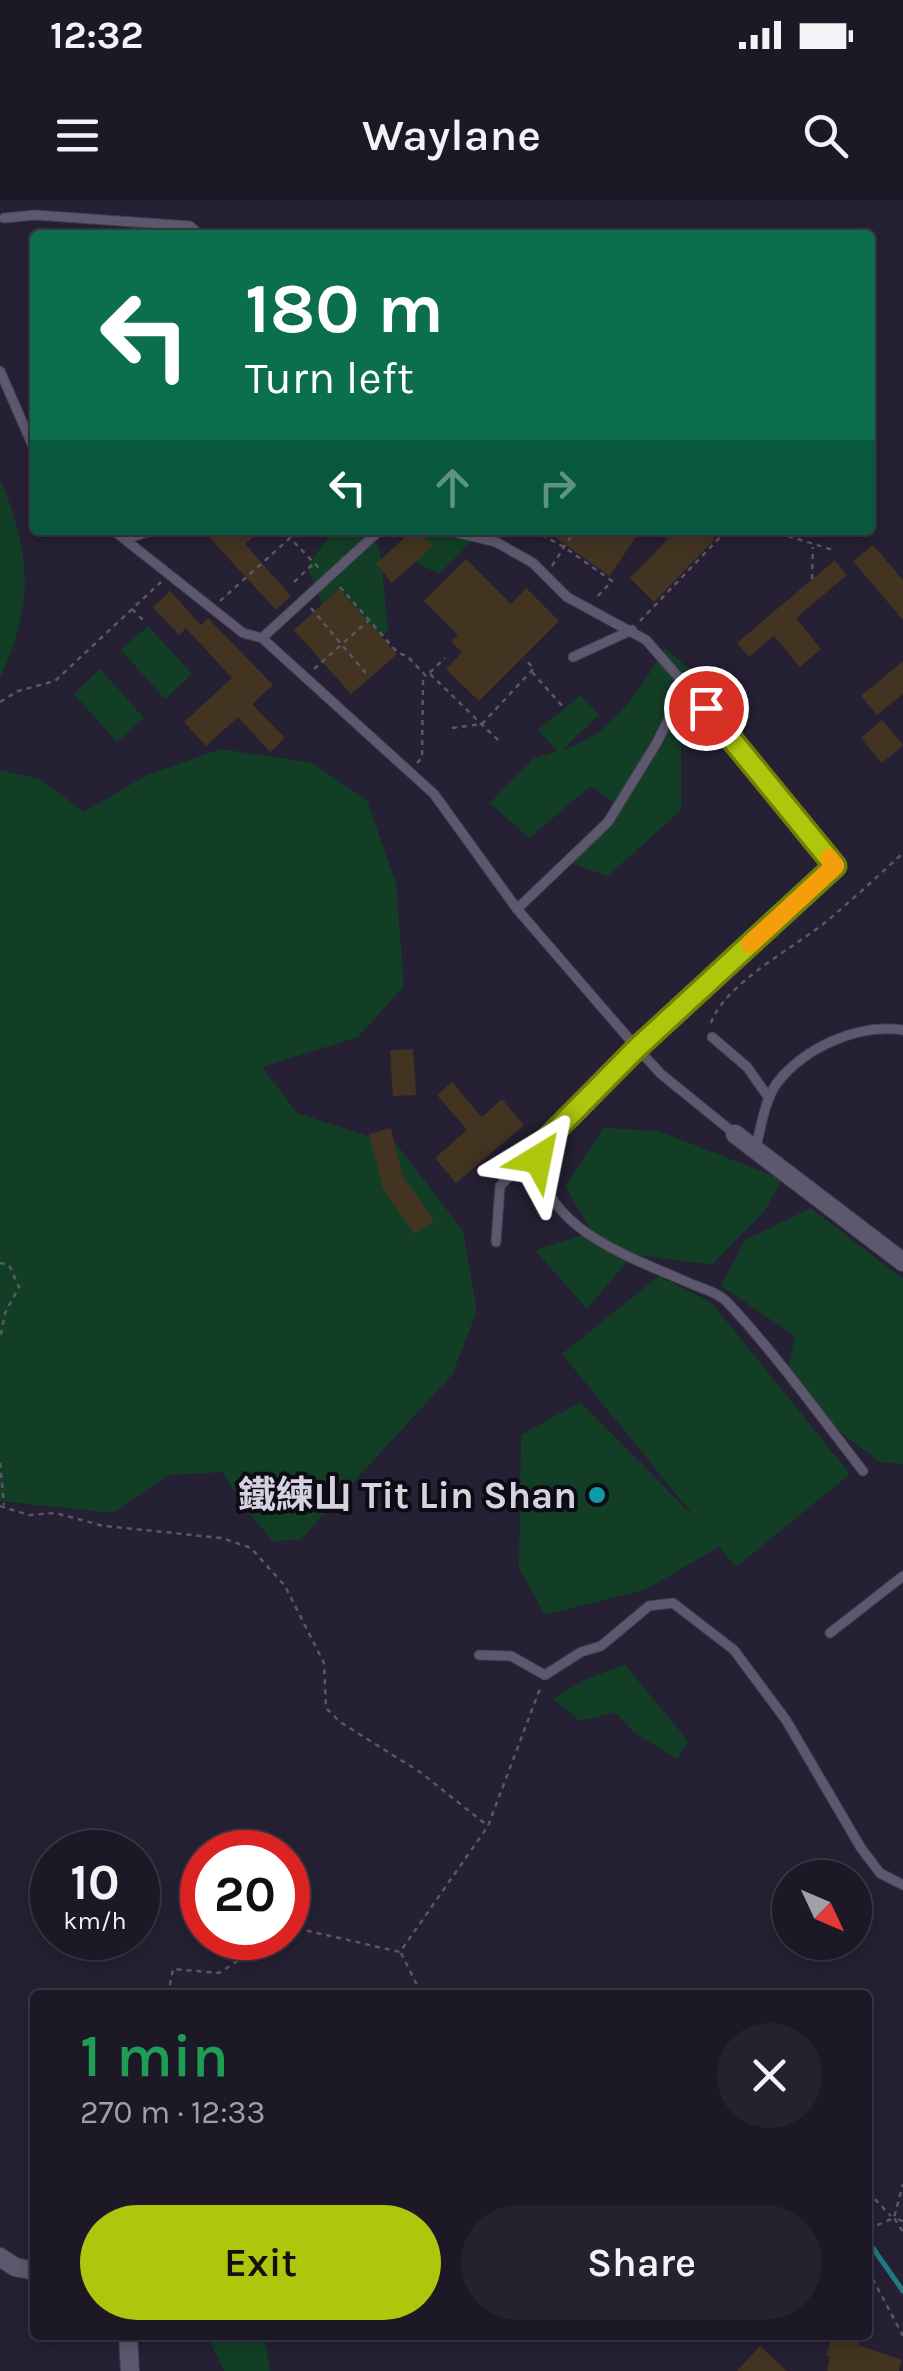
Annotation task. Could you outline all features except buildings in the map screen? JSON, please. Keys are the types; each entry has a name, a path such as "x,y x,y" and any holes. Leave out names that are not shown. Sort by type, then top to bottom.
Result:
{"street":[{"path":"735,1134 903,1262"},
{"path":"0,2257 30,2270"},
{"path":"128,2340 130,2371"}],"lane":[{"path":"1,218 35,215 190,226 194,230"},
{"path":"0,371 30,440"},
{"path":"120,535 244,634 262,638 434,794 517,909 637,1048 735,1134"},
{"path":"125,538 136,535"},
{"path":"262,638 374,535"},
{"path":"467,535 496,542 533,563 567,597 646,640 835,866 637,1048 500,1186 496,1242"},
{"path":"572,657 632,630"},
{"path":"517,909 608,822 656,744 686,685"},
{"path":"756,1150 769,1098 778,1082 806,1056 842,1037 882,1026 903,1030"},
{"path":"712,1037 747,1067 769,1098"},
{"path":"540,1146 538,1159 543,1179 551,1197 569,1219 612,1250 724,1299 864,1471"},
{"path":"830,1634 903,1576"},
{"path":"479,1655 512,1656 545,1675 580,1652 602,1646 649,1606 673,1603 734,1650 786,1720 862,1848 880,1873 903,1886"}],"path":[{"path":"542,535 612,580 587,607"},
{"path":"546,575 572,535"},
{"path":"632,630 723,535"},
{"path":"784,535 833,550"},
{"path":"212,608 290,538 331,574 398,653 428,674 501,743"},
{"path":"812,579 814,544"},
{"path":"294,582 314,563"},
{"path":"0,702 18,691 55,680 170,574"},
{"path":"304,600 369,677"},
{"path":"132,609 145,622"},
{"path":"305,677 369,620"},
{"path":"409,771 422,758 423,680 445,658"},
{"path":"452,728 482,724 534,668 524,659"},
{"path":"531,671 564,708"},
{"path":"712,1037 716,1010 730,995 826,922 903,854"},
{"path":"0,1263 9,1266 19,1287 6,1313 0,1339"},
{"path":"0,1463 2,1506 28,1515 55,1513 104,1526 222,1538 251,1548 285,1586 324,1663 326,1708 340,1722 420,1772 488,1826"},
{"path":"400,1952 488,1826 545,1675"},
{"path":"310,1931 400,1952 419,1990"},
{"path":"169,1990 173,1969 219,1973 239,1960"},
{"path":"894,2218 903,2184"},
{"path":"872,2196 903,2232"},
{"path":"872,2227 894,2218 903,2221"},
{"path":"872,2278 903,2336"}],"green space":[{"path":"0,479 18,531 25,578 19,626 0,678"},
{"path":"330,535 370,535 380,549 388,631 348,665 307,567"},
{"path":"401,535 478,535 439,574 403,555"},
{"path":"148,626 192,674 165,699 121,650"},
{"path":"665,648 698,677 681,743 681,810 608,876 571,863 622,809 591,786 529,838 490,803 533,759 557,751 538,730 581,695 599,715 562,750 596,734 623,710"},
{"path":"100,669 144,718 117,742 74,694"},
{"path":"221,749 312,763 367,800 396,884 404,986 358,1037 262,1067 297,1113 398,1146 463,1231 477,1311 452,1375 300,1540 273,1541 240,1502 223,1472 169,1475 113,1513 0,1501 0,770 40,779 84,812 147,775"},
{"path":"604,1128 658,1131 782,1179 765,1210 712,1265 633,1254 587,1309 535,1250 592,1232 565,1186"},
{"path":"811,1208 903,1279 903,1464 880,1462 785,1382 795,1336 721,1286 745,1240"},
{"path":"659,1276 711,1302 850,1474 736,1567 719,1547 645,1590 545,1615 519,1568 521,1435 580,1402 699,1522 562,1354"},
{"path":"625,1665 688,1741 677,1759 635,1733 615,1712 580,1721 553,1699 586,1679"},
{"path":"211,2340 265,2340 270,2371 224,2371"}],"waterway":[{"path":"872,2247 903,2291"}],"slow traffic":[{"path":"750,944 835,866 829,858"}],"place":[{"name":"鐵練山 Tit Lin Shan","path":"597,1495"}],"route":[{"path":"538,1159 540,1146 637,1048 835,866 706,708"}]}
